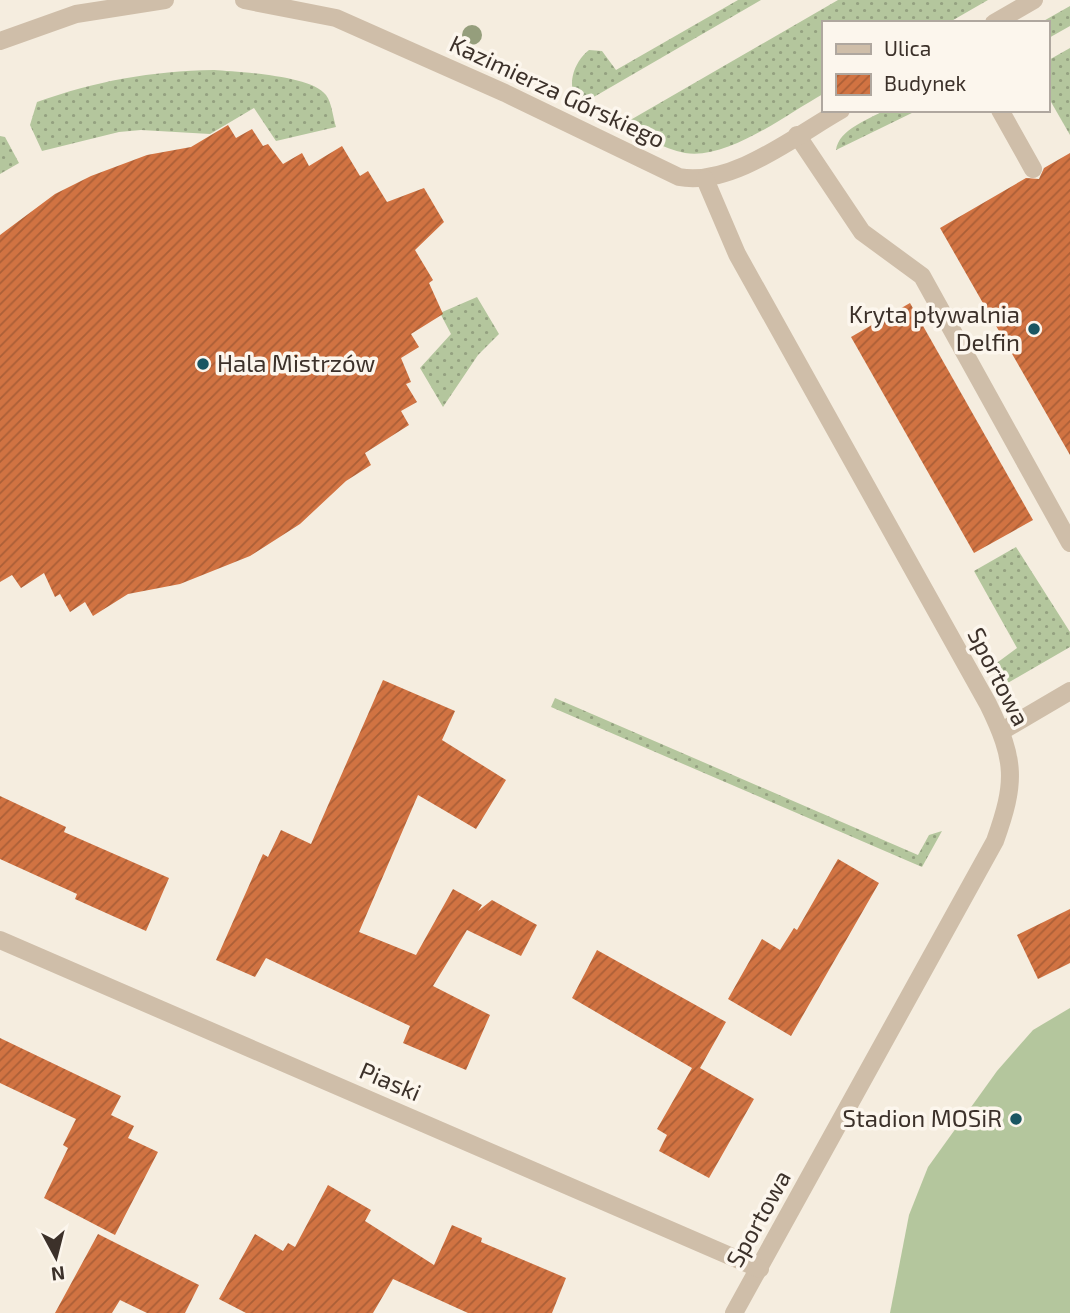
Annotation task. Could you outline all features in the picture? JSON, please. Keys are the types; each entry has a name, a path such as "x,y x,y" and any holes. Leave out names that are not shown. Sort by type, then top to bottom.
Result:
{"street":[{"path":"0,41 76,13 165,0"},
{"name":"Kazimierza Górskiego","path":"244,0 336,18 505,93 679,177 705,179 728,174 837,112"},
{"path":"997,21 1034,0"},
{"path":"1001,112 1033,169"},
{"path":"796,135 862,232 922,276 1070,544"},
{"name":"Sportowa","path":"705,179 737,254 1002,731 1012,784 995,841 734,1313"},
{"path":"1002,731 1070,691"},
{"name":"Piaski","path":"0,940 760,1269"}],"green space":[{"path":"738,0 761,0 580,105 575,98 572,83 575,68 589,50 602,51 616,70"},
{"path":"838,0 988,0 951,21 822,21 822,95 757,134 720,150 685,153 660,145 620,126"},
{"path":"1070,6 1070,26 1049,38 1049,21 1044,21"},
{"path":"1070,48 1070,135 1049,98 1049,60"},
{"path":"214,70 273,76 318,88 328,98 336,127 276,141 254,108 210,134 141,130 119,132 42,151 30,125 37,102 59,95 124,78"},
{"path":"881,112 914,112 836,150 843,136"},
{"path":"0,136 5,137 19,163 0,174"},
{"path":"477,297 499,334 478,355 443,407 420,368 451,334 440,313"},
{"path":"1016,547 1070,632 1070,647 1006,684 997,676 994,665 1017,648 974,571"},
{"path":"555,698 918,855 929,835 942,831 922,867 551,707"},
{"name":"Stadion MOSiR","path":"1070,1008 1070,1313 890,1313 909,1215 928,1167 997,1071 1033,1030"}],"building":[{"name":"Hala Mistrzów","path":"228,125 236,138 252,129 263,146 268,144 283,164 302,153 309,166 342,146 360,176 368,171 387,202 424,188 444,222 415,250 433,280 429,283 443,314 411,334 419,347 401,358 411,382 406,384 417,402 401,411 409,425 365,453 371,465 346,481 300,524 250,556 180,584 128,594 93,616 85,602 70,612 60,594 55,597 44,573 21,588 12,575 0,582 0,235 55,194 91,176 147,155 191,147"},
{"name":"Kryta pływalnia Delfin","path":"1070,153 1070,455 940,228 1026,178 1039,179 1044,168"},
{"path":"910,303 1033,520 974,553 851,337"},
{"path":"383,680 455,711 442,740 506,780 476,829 418,795 359,932 416,955 453,889 482,905 478,911 492,900 537,925 521,956 467,930 433,986 490,1015 466,1070 403,1043 410,1026 266,958 255,977 216,960 263,854 268,857 281,830 311,844"},
{"path":"0,796 66,827 64,832 169,878 146,931 75,899 77,894 0,859"},
{"path":"838,859 879,883 791,1036 728,999 762,939 780,950 794,928 797,930"},
{"path":"1070,909 1070,963 1038,979 1017,935"},
{"path":"597,950 726,1022 700,1068 754,1099 709,1178 659,1151 667,1135 657,1129 692,1068 572,998"},
{"path":"0,1038 121,1096 111,1115 134,1126 128,1138 158,1152 115,1235 44,1198 68,1148 63,1145 76,1119 0,1083"},
{"path":"328,1185 371,1210 365,1221 434,1265 452,1225 482,1238 481,1242 566,1278 552,1313 468,1313 393,1279 373,1313 246,1313 219,1299 255,1234 283,1251 288,1243 295,1247"},
{"path":"98,1234 199,1285 185,1313 147,1313 120,1300 112,1313 55,1313"}],"place":[{"name":"Kryta pływalnia Delfin","path":"1034,329"},
{"name":"Hala Mistrzów","path":"203,364"},
{"name":"Stadion MOSiR","path":"1016,1119"}]}
